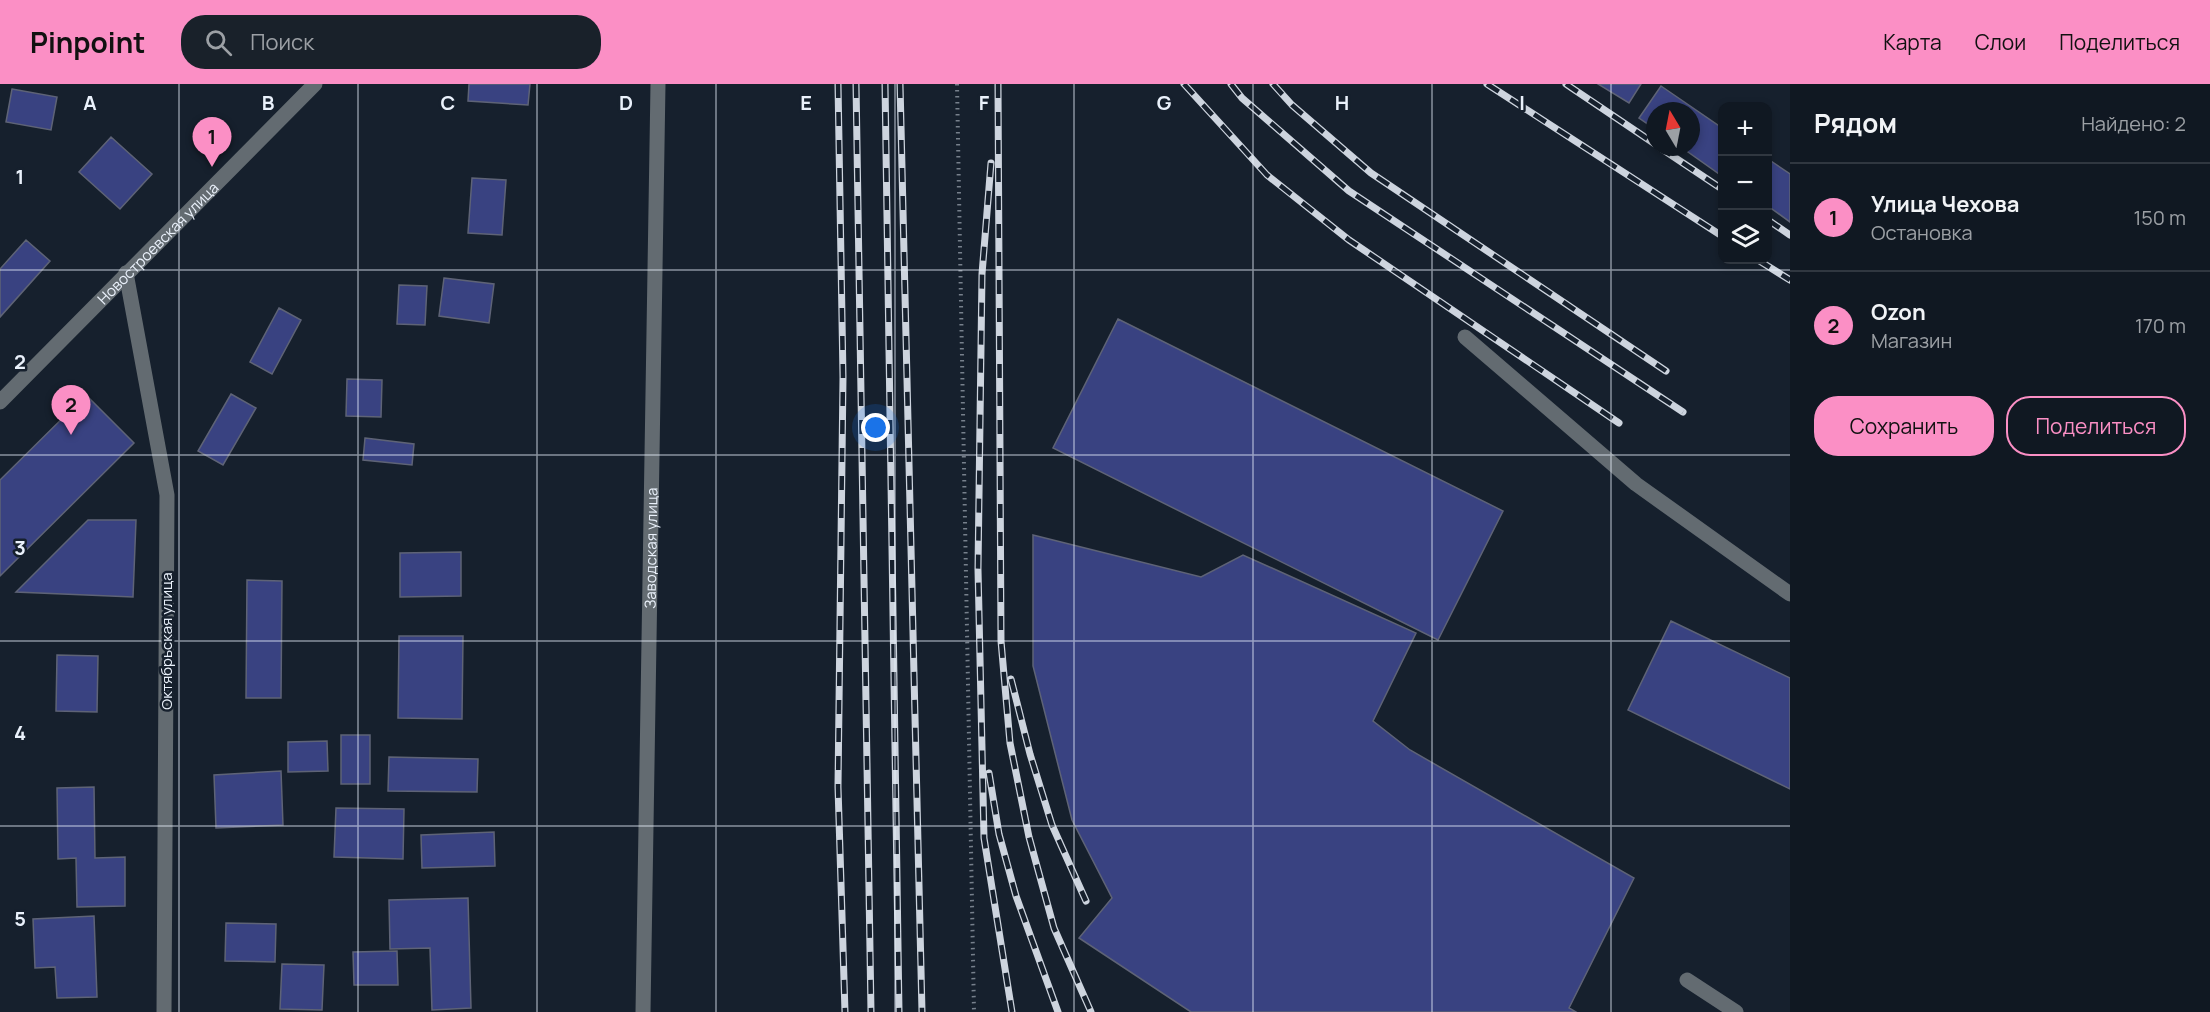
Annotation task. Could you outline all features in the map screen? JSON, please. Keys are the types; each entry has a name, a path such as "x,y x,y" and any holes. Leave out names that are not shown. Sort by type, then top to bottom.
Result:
{"street":[{"name":"Новостроевская улица","path":"0,402 315,84"},
{"name":"Заводская улица","path":"643,1012 658,84"},
{"name":"Октябрьская улица","path":"126,273 167,495 164,1012"},
{"path":"1465,337 1636,484 1790,594"},
{"path":"1687,980 1736,1012"}],"path":[{"path":"957,84 975,1012"}],"building":[{"path":"469,84 530,84 528,105 468,101"},
{"path":"1598,84 1641,84 1629,103"},
{"path":"1661,86 1684,102 1650,102"},
{"path":"12,89 57,97 51,130 6,122"},
{"path":"1646,108 1646,123 1639,118"},
{"path":"1700,113 1718,125 1718,173 1694,156 1700,156"},
{"path":"111,137 152,174 120,209 79,172"},
{"path":"1772,162 1790,174 1790,222 1772,209"},
{"path":"472,178 506,180 502,235 468,233"},
{"path":"26,240 50,261 0,317 0,269"},
{"path":"444,278 494,284 489,323 439,316"},
{"path":"399,285 427,286 425,325 397,324"},
{"path":"279,308 301,320 272,374 250,362"},
{"path":"1118,319 1503,511 1438,640 1053,448"},
{"path":"347,379 382,380 381,417 346,416"},
{"path":"231,394 256,408 223,465 198,451"},
{"path":"86,395 134,443 0,576 0,480"},
{"path":"365,438 414,444 412,465 363,460"},
{"path":"88,520 136,520 133,597 16,592"},
{"path":"1033,535 1201,577 1243,555 1416,633 1373,721 1410,750 1634,878 1569,1008 1576,1012 1191,1012 1079,938 1112,898 1072,820 1033,666"},
{"path":"461,552 461,596 400,597 400,553"},
{"path":"247,580 282,581 281,698 246,698"},
{"path":"1671,621 1790,678 1790,789 1628,710"},
{"path":"399,636 463,636 462,719 398,718"},
{"path":"57,655 98,656 97,712 56,711"},
{"path":"341,735 370,735 370,784 341,784"},
{"path":"327,741 328,771 288,772 288,742"},
{"path":"389,757 478,759 477,792 388,791"},
{"path":"281,771 283,825 216,828 214,775"},
{"path":"94,787 95,858 125,857 125,906 77,907 76,858 58,859 57,788"},
{"path":"336,808 404,809 403,859 334,857"},
{"path":"494,832 495,866 422,868 421,835"},
{"path":"468,898 471,1008 432,1010 430,948 390,949 389,900"},
{"path":"94,916 97,997 57,998 55,967 35,968 33,919"},
{"path":"226,923 276,924 275,962 225,961"},
{"path":"397,951 398,985 354,985 353,952"},
{"path":"282,964 324,965 322,1010 280,1009"}],"railway":[{"path":"838,84 843,377 838,787 845,1012"},
{"path":"856,84 871,1012"},
{"path":"885,84 899,1012"},
{"path":"900,84 922,1012"},
{"path":"998,84 1001,641 1010,743 1029,837 1054,928 1091,1012"},
{"path":"1184,84 1267,175 1349,240 1619,423"},
{"path":"1231,84 1242,98 1349,191 1683,412"},
{"path":"1273,84 1292,105 1371,173 1666,371"},
{"path":"1487,84 1718,233"},
{"path":"1566,84 1646,138"},
{"path":"1672,156 1718,186"},
{"path":"991,163 982,274 978,569 984,838 1012,1012"},
{"path":"1772,223 1790,235"},
{"path":"1764,264 1790,280"},
{"path":"1011,679 1030,754 1052,825 1086,901"},
{"path":"989,773 999,834 1016,896 1058,1012"}],"place":[{"name":"Улица Чехова","path":"212,167"},
{"name":"Ozon","path":"71,435"}]}
